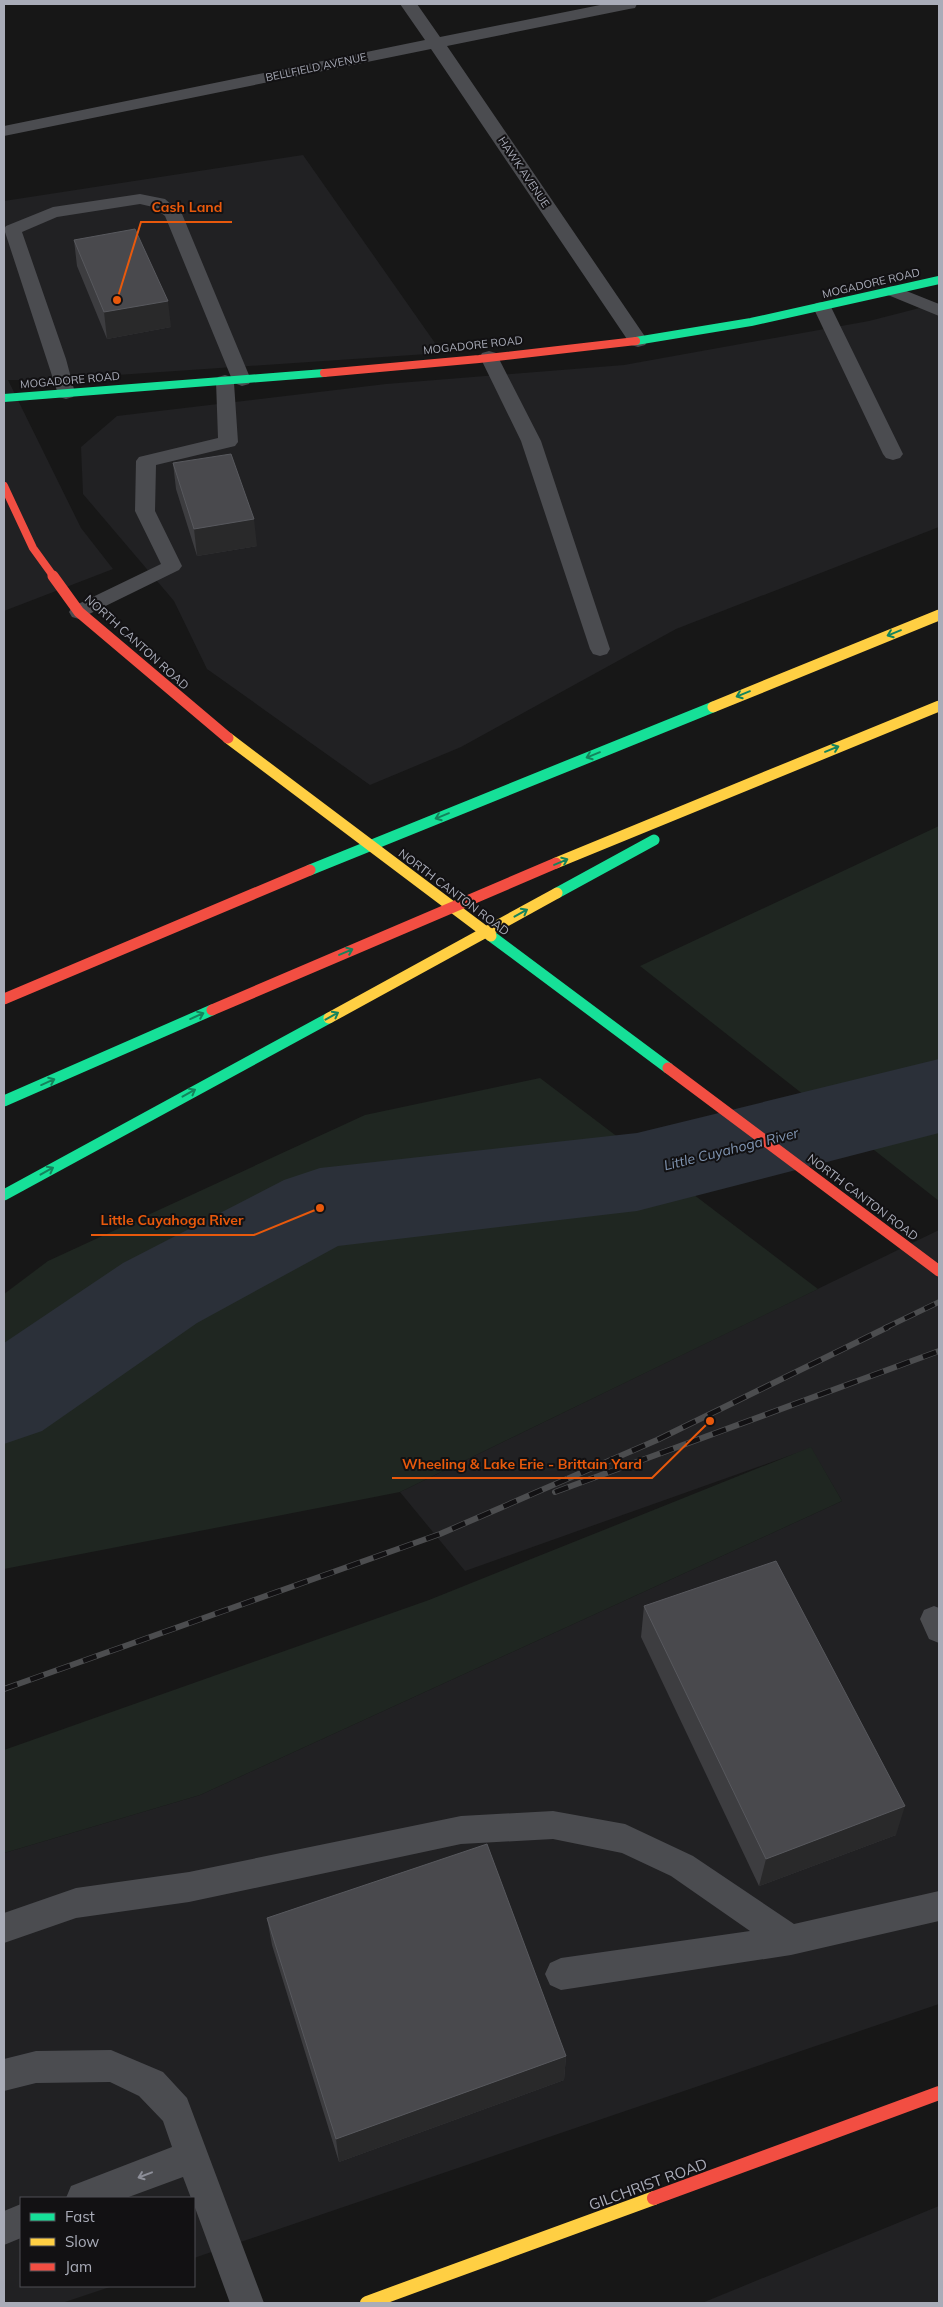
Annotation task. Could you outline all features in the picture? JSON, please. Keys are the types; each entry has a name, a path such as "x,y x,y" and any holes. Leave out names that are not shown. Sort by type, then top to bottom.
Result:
{"main road":[{"name":"MOGADORE ROAD","path":"4,398 233,380 488,357 638,341 765,320 939,280"},
{"name":"NORTH CANTON ROAD","path":"4,486 33,548 79,612 209,724 939,1271"},
{"path":"4,999 244,896 939,615"},
{"path":"4,1101 262,987 787,767 939,706"},
{"path":"683,824 787,767"},
{"path":"4,1195 665,834"},
{"name":"GILCHRIST ROAD","path":"367,2303 939,2093"}],"street":[{"name":"HAWK AVENUE","path":"410,4 638,341"},
{"name":"BELLFIELD AVENUE","path":"4,131 629,4"}],"lane":[{"path":"66,393 57,359 8,230 53,212 140,199 159,203 173,214 233,380 228,442 146,461 145,511 172,566 79,612"},
{"path":"894,291 939,311"},
{"path":"822,307 893,454"},
{"path":"488,357 531,441 600,649"},
{"path":"4,1928 76,1903 189,1887 354,1854 461,1830 553,1825 625,1840 682,1866 791,1940"},
{"path":"561,1974 791,1940 939,1906"},
{"path":"4,2075 36,2066 111,2066 151,2084 175,2110 247,2303"},
{"path":"86,2197 191,2157"},
{"path":"4,2228 20,2222"}],"shaded area":[{"path":"303,155 442,353 44,380 8,380 81,528 113,569 4,611 4,201"},
{"path":"939,303 939,527 676,629 461,747 370,785 207,669 174,601 83,494 81,447 117,416 386,384 624,365 869,321"},
{"path":"939,826 939,1201 640,966"},
{"path":"540,1078 818,1289 400,1492 4,1569 4,1294 48,1261 365,1115"},
{"path":"939,1230 939,2004 195,2258 195,2197 20,2197 20,2287 110,2287 62,2303 4,2303 4,1853 200,1795 842,1501 811,1448 465,1571 400,1492"},
{"path":"811,1447 842,1501 200,1795 4,1853 4,1750 429,1600"},
{"path":"939,2206 939,2303 702,2303"}],"building":[{"path":"135,229 168,301 104,312 74,240"},
{"path":"231,454 254,519 194,529 173,463"},
{"path":"776,1561 905,1806 766,1859 644,1606"},
{"path":"487,1844 566,2056 336,2139 267,1918"}],"waterway":[{"name":"Little Cuyahoga River","path":"4,1399 160,1293 320,1208 637,1172 939,1096"}],"railway":[{"path":"885,1328 939,1302"},
{"path":"4,1689 440,1534 657,1440 888,1327"},
{"path":"555,1492 939,1351"}],"traffic: fast":[{"path":"636,341 751,322 939,280"},
{"path":"4,398 324,373"},
{"path":"310,870 713,707"},
{"path":"557,893 654,840"},
{"path":"491,936 668,1068"},
{"path":"4,1101 212,1010"},
{"path":"4,1195 329,1018"}],"traffic: slow":[{"path":"713,707 939,615"},
{"path":"556,863 939,706"},
{"path":"228,738 491,936"},
{"path":"329,1018 557,893"},
{"path":"367,2303 654,2198"}],"traffic: jam":[{"path":"324,373 479,359 636,341"},
{"path":"4,486 33,548 79,612 228,738"},
{"path":"212,1010 556,863"},
{"path":"4,999 310,870"},
{"path":"668,1068 939,1271"},
{"path":"654,2198 939,2093"}],"place":[{"name":"Cash Land","path":"117,300"},
{"name":"Little Cuyahoga River","path":"320,1208"},
{"name":"Wheeling & Lake Erie - Brittain Yard","path":"710,1421"}]}
